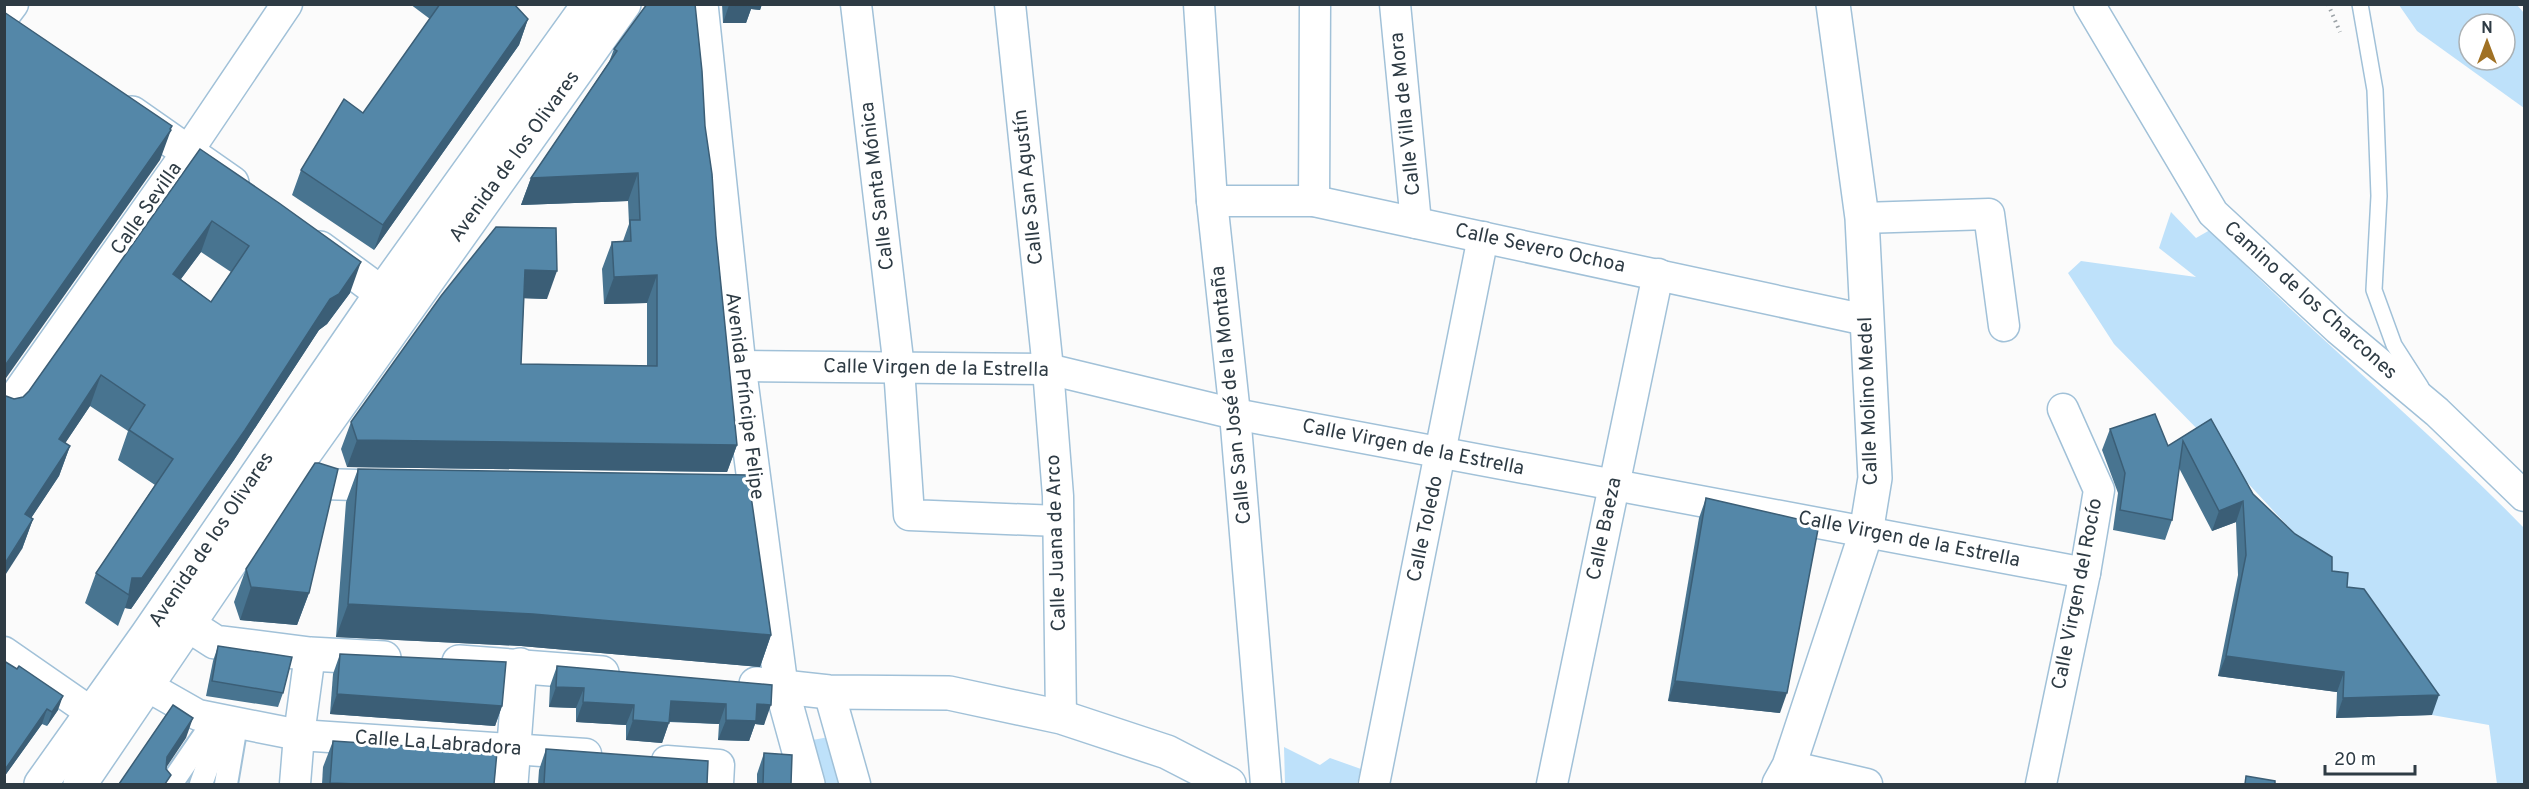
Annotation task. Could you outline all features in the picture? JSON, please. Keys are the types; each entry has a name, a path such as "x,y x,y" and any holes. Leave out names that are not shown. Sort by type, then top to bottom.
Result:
{"street":[{"path":"11,27 12,4"},
{"name":"Calle Sevilla","path":"4,412 188,151 287,4"},
{"name":"Avenida de los Olivares","path":"80,784 295,467 393,302 589,4"},
{"name":"Avenida de los Olivares","path":"41,784 393,302 624,4"},
{"name":"Avenida Príncipe Felipe","path":"701,4 739,366 741,491 781,686 808,784"},
{"name":"Calle Santa Mónica","path":"856,4 899,368 909,515 1058,521"},
{"name":"Calle San Agustín","path":"1010,4 1048,369"},
{"name":"Calle San José de la Montaña","path":"1199,4 1212,201 1235,414 1266,784"},
{"path":"1314,201 1315,4"},
{"name":"Calle Villa de Mora","path":"1395,4 1416,223"},
{"name":"Calle Molino Medel","path":"1784,775 1866,533 1875,478 1862,218 1833,4"},
{"name":"Camino de los Charcones","path":"2089,4 2213,213 2338,329 2437,412 2524,496"},
{"path":"111,98 256,201"},
{"name":"Calle Severo Ochoa","path":"1212,201 1314,201 1866,320"},
{"path":"1862,218 1989,214 2004,326"},
{"path":"294,230 393,302"},
{"name":"Calle Toledo","path":"1374,784 1442,454 1483,237"},
{"name":"Calle Baeza","path":"1552,784 1658,274"},
{"name":"Calle Virgen de la Estrella","path":"739,366 1048,369 1235,414 2085,573"},
{"name":"Calle Juana de Arco","path":"1048,369 1058,521 1061,717"},
{"name":"Calle Virgen del Rocío","path":"2041,784 2085,573 2098,490 2063,409"},
{"path":"295,467 321,484 414,486"},
{"path":"187,624 215,642 310,654 520,665 630,675"},
{"path":"4,652 92,713"},
{"path":"295,784 310,654"},
{"path":"511,784 520,665"},
{"path":"723,682 829,692 949,693 1061,717 1167,752 1229,784"},
{"name":"Calle La Labradora","path":"147,686 222,728 719,765 718,784"},
{"path":"829,692 855,784"},
{"path":"171,784 206,733 222,728"},
{"path":"201,784 222,728"},
{"path":"222,728 234,737 226,784"},
{"path":"1784,775 1867,784"}],"lane":[{"path":"2360,4 2375,90 2379,196 2374,290 2394,345 2437,412"}],"shaded area":[{"path":"2399,5 2517,5 2524,13 2524,108 2474,72 2517,72 2517,12 2457,12 2457,60 2417,31"},
{"path":"2171,212 2196,238 2210,230 2524,528 2524,784 2497,784 2489,725 2432,715 2341,584 2208,440 2114,344 2068,273 2081,261 2196,277 2159,248"},
{"path":"834,736 848,784 815,784 802,742"},
{"path":"1284,747 1320,765 1330,758 1361,769 1357,784 1285,784"}],"building":[{"path":"440,4 514,4 528,19 383,225 301,170 344,99 363,113"},
{"path":"647,4 695,4 737,445 357,440 351,422 441,296 496,227 556,228 557,271 525,270 521,364 657,366 657,275 614,277 612,242 631,241 630,220 640,220 638,173 531,178 617,51 614,49"},
{"path":"753,4 753,6 729,5"},
{"path":"4,12 172,126 4,367"},
{"path":"200,149 361,262 339,294 330,299 245,430 142,578 132,578 129,595 96,573 173,459 129,430 145,405 101,375 59,439 70,446 25,514 33,519 4,565 4,394 14,399 23,397","holes":["212,221 249,246 211,302 173,274"]},
{"path":"2155,414 2168,446 2211,419 2253,494 2295,534 2332,557 2332,571 2348,573 2347,587 2364,589 2439,695 2343,698 2344,672 2226,656 2246,555 2243,501 2219,511 2183,441 2172,520 2120,510 2125,473 2110,429"},
{"path":"315,463 338,469 309,593 251,587 246,569"},
{"path":"358,469 748,475 771,635 533,614 348,604"},
{"path":"1706,498 1819,524 1787,693 1675,681"},
{"path":"218,646 292,657 283,693 212,681"},
{"path":"340,654 506,662 502,706 337,694"},
{"path":"4,661 17,669 19,666 63,696 52,712 47,709 4,771"},
{"path":"557,666 772,685 771,705 757,704 756,721 726,720 726,704 671,701 669,723 633,720 634,705 583,702 584,688 556,687"},
{"path":"173,705 193,718 167,757 166,769 171,775 165,784 119,784"},
{"path":"333,741 497,752 494,784 330,783"},
{"path":"546,749 708,761 707,784 544,784"},
{"path":"764,753 792,755 791,784 763,784"},
{"path":"2246,776 2275,781 2275,784 2245,784"}]}
